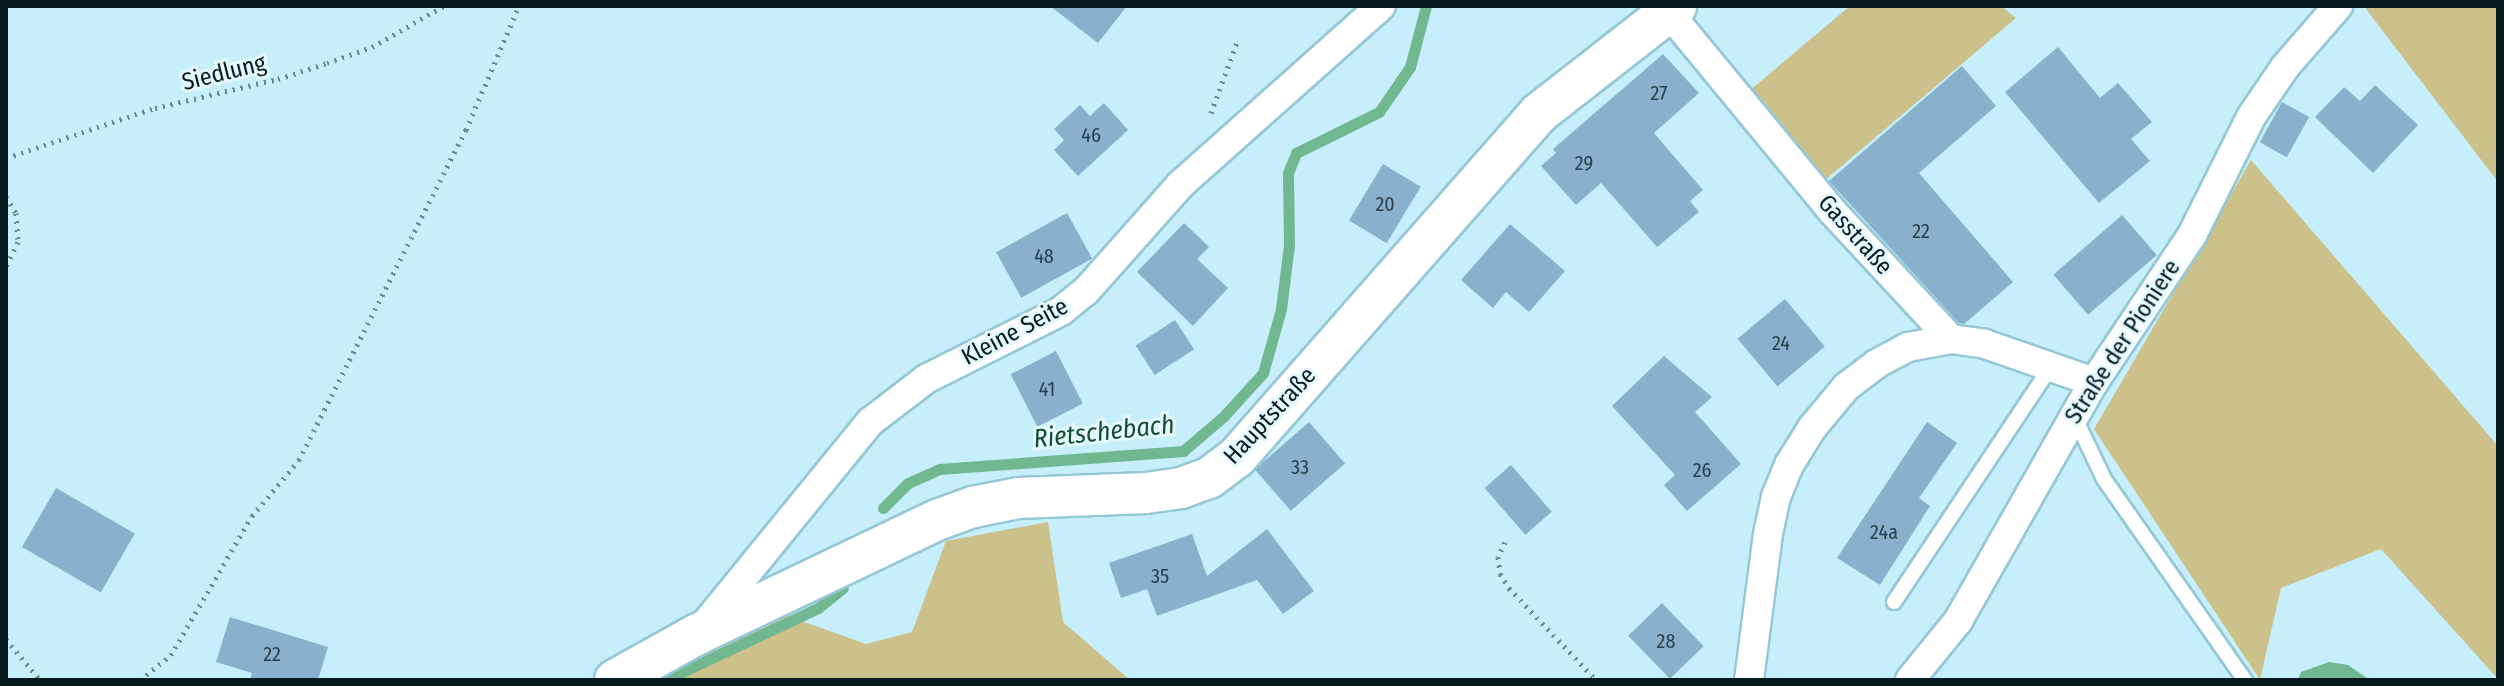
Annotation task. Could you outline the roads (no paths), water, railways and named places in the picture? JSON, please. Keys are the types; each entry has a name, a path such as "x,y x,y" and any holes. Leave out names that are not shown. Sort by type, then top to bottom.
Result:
{"street":[{"name":"Kleine Seite","path":"696,635 870,422 926,379 1061,311 1074,301 1180,185 1381,6"},
{"name":"Straße der Pioniere","path":"1910,680 1958,621 2094,382 2192,235 2251,117 2285,67 2338,6"},
{"name":"Hauptstraße","path":"615,680 696,635 937,520 973,507 1019,498 1146,493 1181,488 1209,478 1237,457 1538,114 1672,9"},
{"name":"Gasstraße","path":"1672,9 1832,211 1951,339"},
{"path":"1749,680 1768,534 1789,465 1812,428 1846,387 1876,364 1908,347 1951,339 1985,344 2094,382"}],"lane":[{"path":"1894,602 2050,368"},
{"path":"2074,416 2104,479 2245,680"}],"waterway":[{"name":"Rietschebach","path":"883,508 908,483 939,469 1183,451 1223,417 1263,373 1281,309 1289,245 1288,173 1296,153 1379,112 1410,67 1426,6"},
{"name":"Rietschebach","path":"665,680 818,608 843,588"}]}
